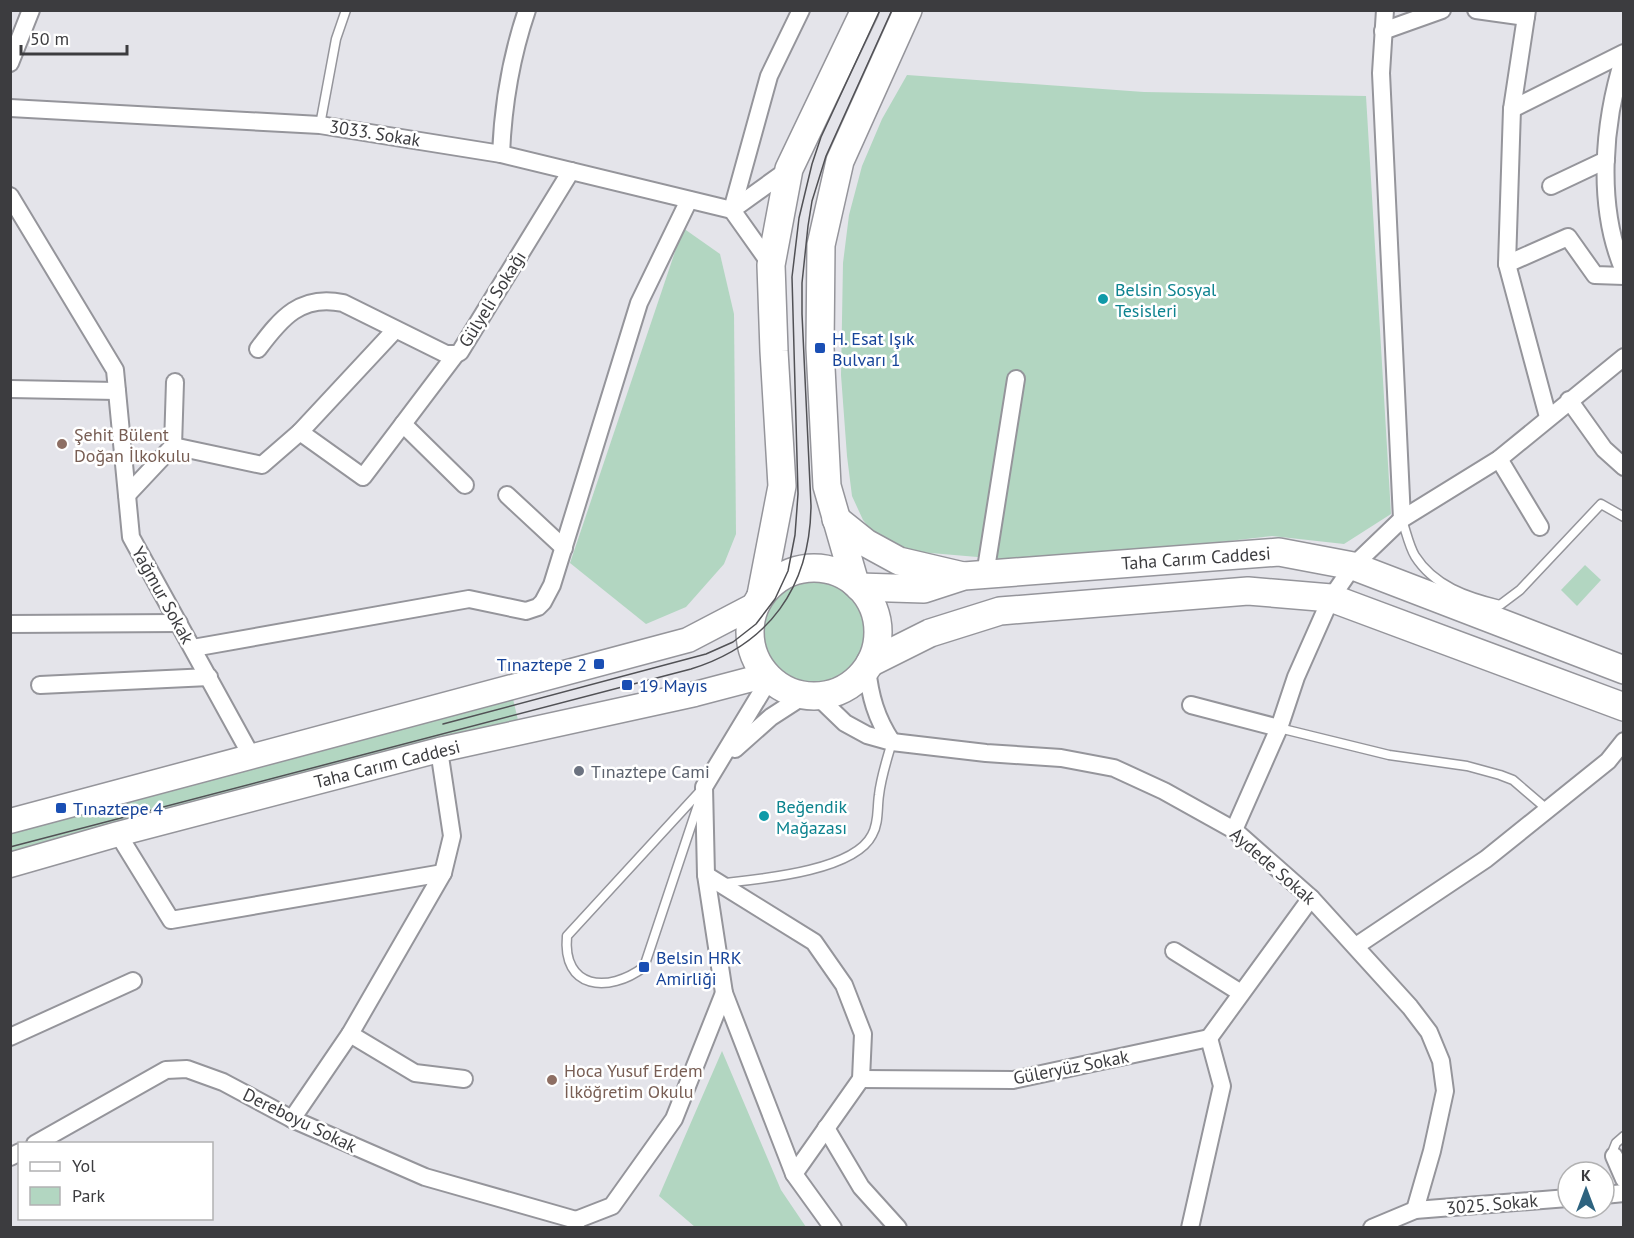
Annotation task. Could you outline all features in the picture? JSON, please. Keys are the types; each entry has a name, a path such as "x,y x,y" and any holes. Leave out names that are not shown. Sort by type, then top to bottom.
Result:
{"main road":[{"path":"10,821 688,640 758,600 778,579 788,573 809,568 835,571 857,585 870,601 878,623 877,647 868,666 850,685 840,690 811,695 783,687 769,677 758,663 750,640 752,617 758,600 782,486 771,265 789,169 865,10"},
{"path":"857,585 827,486 819,348 821,245 840,161 908,10"},
{"path":"836,519 866,543 899,561 975,575"},
{"name":"Taha Carım Caddesi","path":"857,585 924,589 975,575 1279,552 1353,566 1623,669"},
{"name":"Taha Carım Caddesi","path":"868,666 930,633 1000,611 1248,591 1331,598 1623,707"},
{"name":"Taha Carım Caddesi","path":"10,865 118,834 439,750 769,677"}],"street":[{"path":"10,63 31,10"},
{"path":"501,154 502,125 511,68 527,10"},
{"path":"732,210 769,76 801,10"},
{"path":"1385,10 1381,73 1402,519"},
{"path":"1383,31 1442,10"},
{"path":"1476,10 1526,14 1512,109 1507,264 1548,417"},
{"path":"1512,109 1623,55"},
{"path":"1507,264 1568,237 1595,275 1623,274 1613,237 1606,160 1610,109 1623,55"},
{"name":"3033. Sokak","path":"10,108 320,124 501,154 732,210"},
{"path":"1551,186 1606,160"},
{"path":"732,210 789,169"},
{"name":"Gülyeli Sokağı","path":"258,349 288,314 297,308 317,302 343,303 446,354 456,354 464,349 571,171"},
{"name":"Yağmur Sokak","path":"10,196 115,370 131,537 252,757"},
{"path":"193,648 469,599 519,611 532,610 543,602 550,591 564,548 639,303 689,200"},
{"path":"732,210 771,265"},
{"path":"173,446 262,465 300,432 395,330"},
{"path":"300,432 363,477 456,354"},
{"path":"1234,830 1279,728 1296,677 1331,598 1353,566 1402,519 1499,459 1623,357"},
{"path":"975,575 1016,379"},
{"path":"127,495 173,446 175,382"},
{"path":"10,389 117,391"},
{"path":"1569,400 1604,449 1623,467"},
{"path":"403,424 465,485"},
{"path":"1499,459 1540,527"},
{"path":"507,495 564,548"},
{"path":"10,624 179,623"},
{"path":"868,666 873,704 892,742"},
{"path":"40,685 209,677"},
{"path":"769,677 704,787 706,875 723,993 794,1174 833,1227"},
{"path":"704,787 719,766 755,730 811,695"},
{"name":"Aydede Sokak","path":"811,695 855,730 892,742 1061,759 1114,768 1164,791 1234,830 1311,898 1410,1007 1429,1032 1441,1061 1445,1091 1432,1151 1415,1210"},
{"path":"1191,705 1279,728"},
{"path":"1356,946 1486,859 1608,761 1623,741"},
{"path":"292,1119 350,1034 443,873 452,836 439,750"},
{"path":"118,834 171,920 443,873"},
{"path":"706,875 814,942 844,985 863,1034 861,1078 794,1174"},
{"path":"1190,1227 1222,1086 1209,1038 1311,898"},
{"path":"1174,951 1241,993"},
{"path":"10,1037 133,981"},
{"path":"576,1224 612,1206 674,1119 723,993"},
{"path":"350,1034 415,1073 464,1079"},
{"name":"Güleryüz Sokak","path":"861,1078 1013,1080 1209,1038"},
{"name":"Dereboyu Sokak","path":"37,1142 166,1070 187,1069 223,1082 292,1119 426,1177 576,1224"},
{"path":"826,1128 861,1187 898,1227"},
{"path":"1614,1156 1623,1179"},
{"name":"3025. Sokak","path":"1372,1227 1415,1210 1556,1199"}],"lane":[{"path":"320,124 336,39 346,10"},
{"path":"1402,519 1415,556 1440,583 1470,598 1500,605 1520,590 1601,504 1623,517"},
{"path":"1279,728 1389,755 1467,766 1500,775 1513,780 1548,810"},
{"path":"721,884 771,878 821,867 853,855 867,844 875,828 881,781 892,742"},
{"path":"704,787 644,967 613,983 598,984 584,978 569,959 567,936 704,787"},
{"path":"1614,1156 1612,1153 1616,1143 1623,1136"}],"green space":[{"path":"907,75 1144,92 1366,96 1391,514 1344,544 1272,536 1194,545 1001,559 907,551 888,543 871,530 863,520 852,496 847,456 841,375 843,263 849,215 862,166 882,119"},
{"path":"683,228 720,254 734,314 736,534 724,564 686,607 646,624 570,563"},
{"path":"1585,565 1601,580 1577,606 1561,590"},
{"path":"814,582 833,585 850,596 861,613 864,632 861,651 850,668 833,679 814,682 795,679 778,668 767,651 764,632 767,613 778,596 795,585"},
{"path":"513,699 519,724 135,818 11,852 11,833 92,809 262,767"},
{"path":"722,1051 781,1190 806,1227 695,1227 659,1196"}],"tram line":[{"path":"443,724 706,654 733,642 756,624 775,599 788,571 795,535 798,494 792,277 799,218 821,137 880,10"},
{"path":"10,847 691,669 743,645 763,628 780,609 793,587 803,562 809,535 811,506 802,283 812,201 826,156 892,10"}],"place":[{"name":"Belsin Sosyal Tesisleri","path":"1103,299"},
{"name":"H. Esat Işık Bulvarı 1","path":"820,348"},
{"name":"Şehit Bülent Doğan İlkokulu","path":"62,444"},
{"name":"Tınaztepe 2","path":"599,664"},
{"name":"19 Mayıs","path":"627,685"},
{"name":"Tınaztepe Cami","path":"579,771"},
{"name":"Tınaztepe 4","path":"61,808"},
{"name":"Beğendik Mağazası","path":"764,816"},
{"name":"Belsin HRK Amirliği","path":"644,967"},
{"name":"Hoca Yusuf Erdem İlköğretim Okulu","path":"552,1080"}]}
